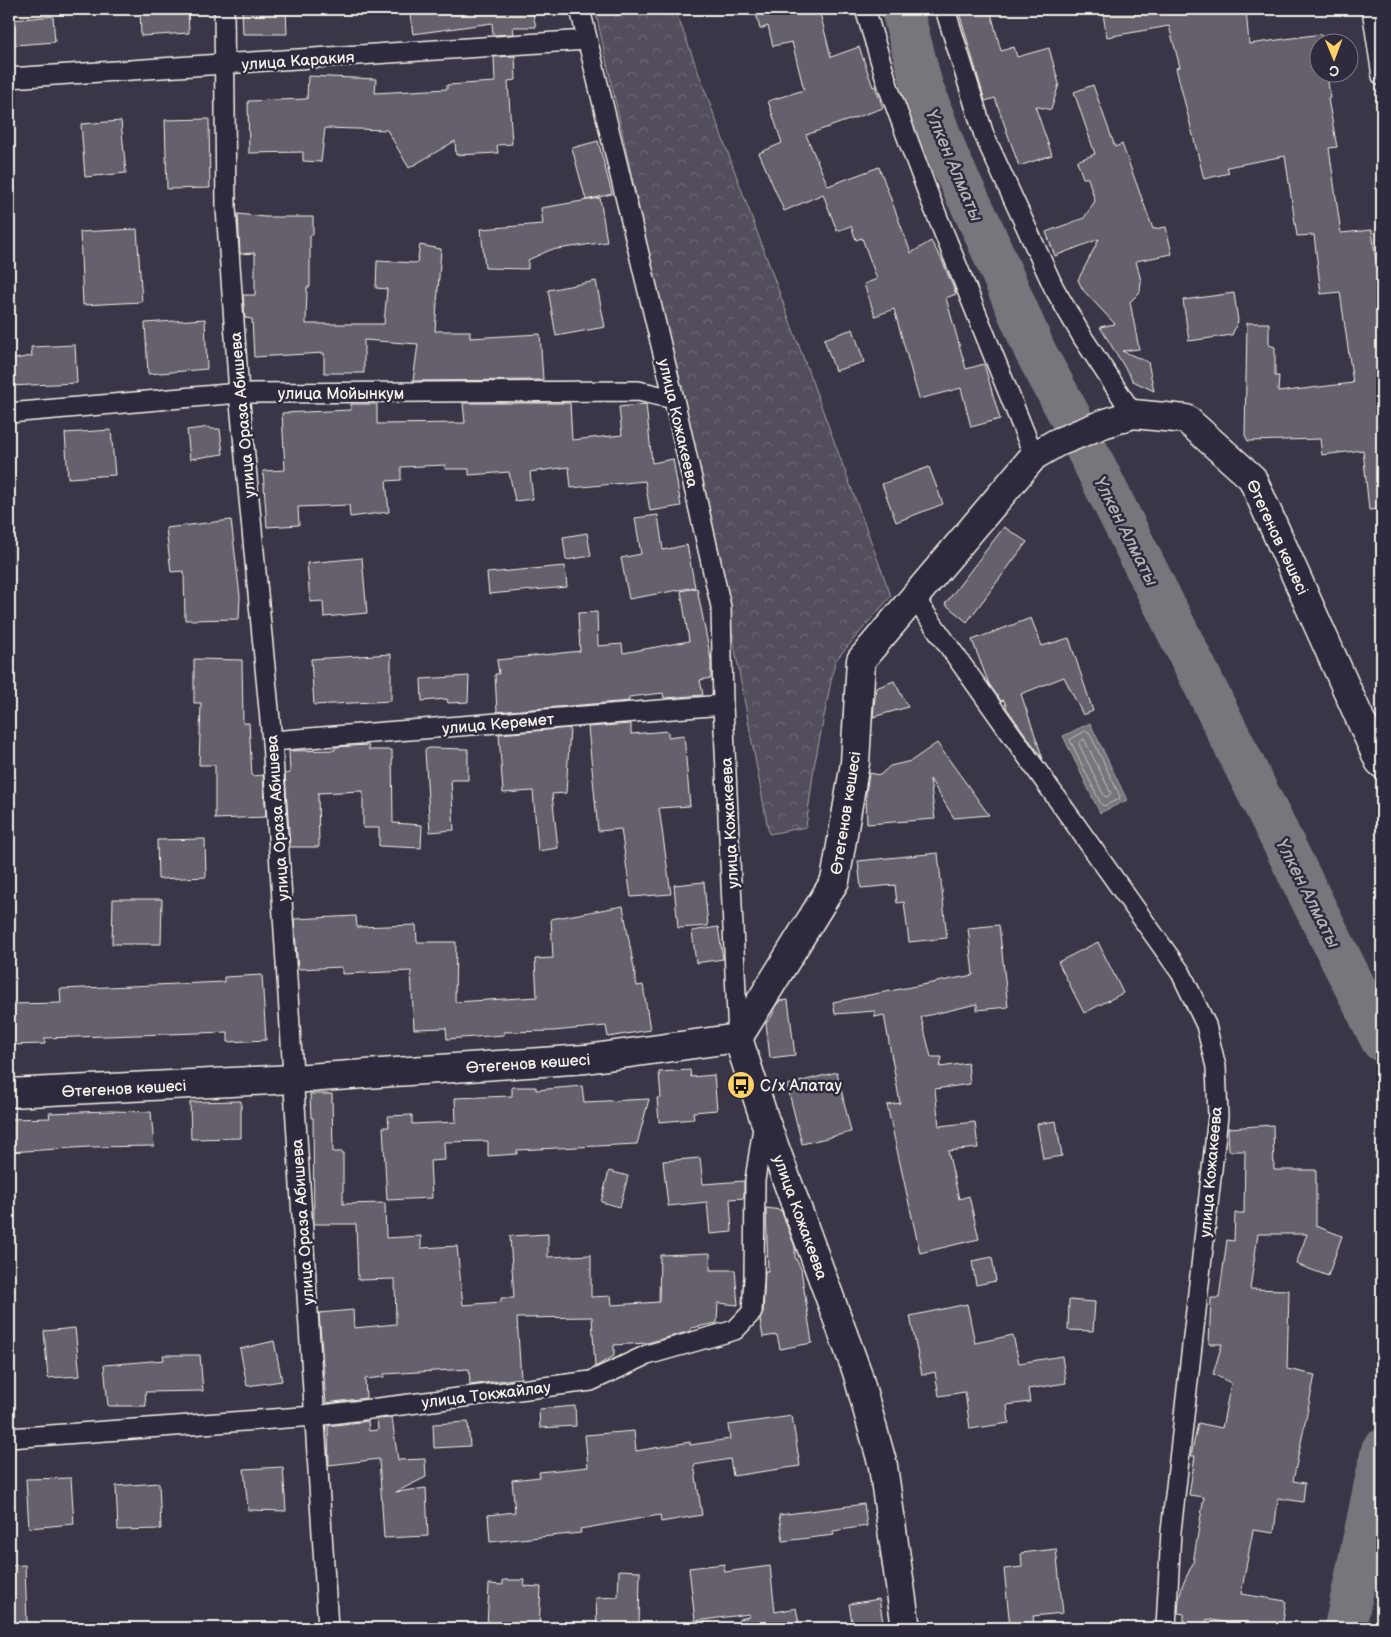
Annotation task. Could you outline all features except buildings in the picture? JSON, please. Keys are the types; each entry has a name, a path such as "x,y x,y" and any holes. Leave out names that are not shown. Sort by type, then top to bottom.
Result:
{"street":[{"name":"улица Ораза Абишева","path":"224,9 226,208 239,393 272,741 328,1628"},
{"name":"улица Кожакеева","path":"580,9 674,399 721,607 723,705 738,1038 764,1118 854,1363 865,1400 883,1466 906,1628"},
{"path":"865,9 889,89 925,187 1045,450"},
{"path":"945,9 984,135 1054,288 1133,414"},
{"path":"1372,9 1382,76"},
{"name":"улица Каракия","path":"9,78 587,40"},
{"name":"улица Мойынкум","path":"9,414 239,393 638,391 674,399"},
{"name":"Өтегенов көшесі","path":"9,1093 292,1079 586,1060 738,1038 835,881 855,763 861,660 913,596 1045,450 1103,424 1133,414 1186,420 1252,478 1382,764"},
{"name":"улица Кожакеева","path":"913,596 1181,973 1206,1025 1216,1067 1218,1116 1171,1531 1166,1628"},
{"name":"улица Керемет","path":"272,741 723,705"},
{"name":"улица Токжайлау","path":"9,1438 315,1416 591,1381 647,1355 735,1330 752,1312 754,1180 764,1118"}],"green space":[{"path":"595,9 675,9 891,596 835,661 814,767 806,827 769,834 727,606"}],"water":[{"path":"1090,723 1127,800 1100,813 1063,736"}],"waterway":[{"name":"Үлкен Алматы","path":"902,9 922,86 949,159 981,225 1035,351 1069,414 1382,1041"},
{"name":"Үлкен Алматы","path":"1345,1628 1382,1450"}],"place":[{"name":"С/х Алатау","path":"741,1085"}]}
